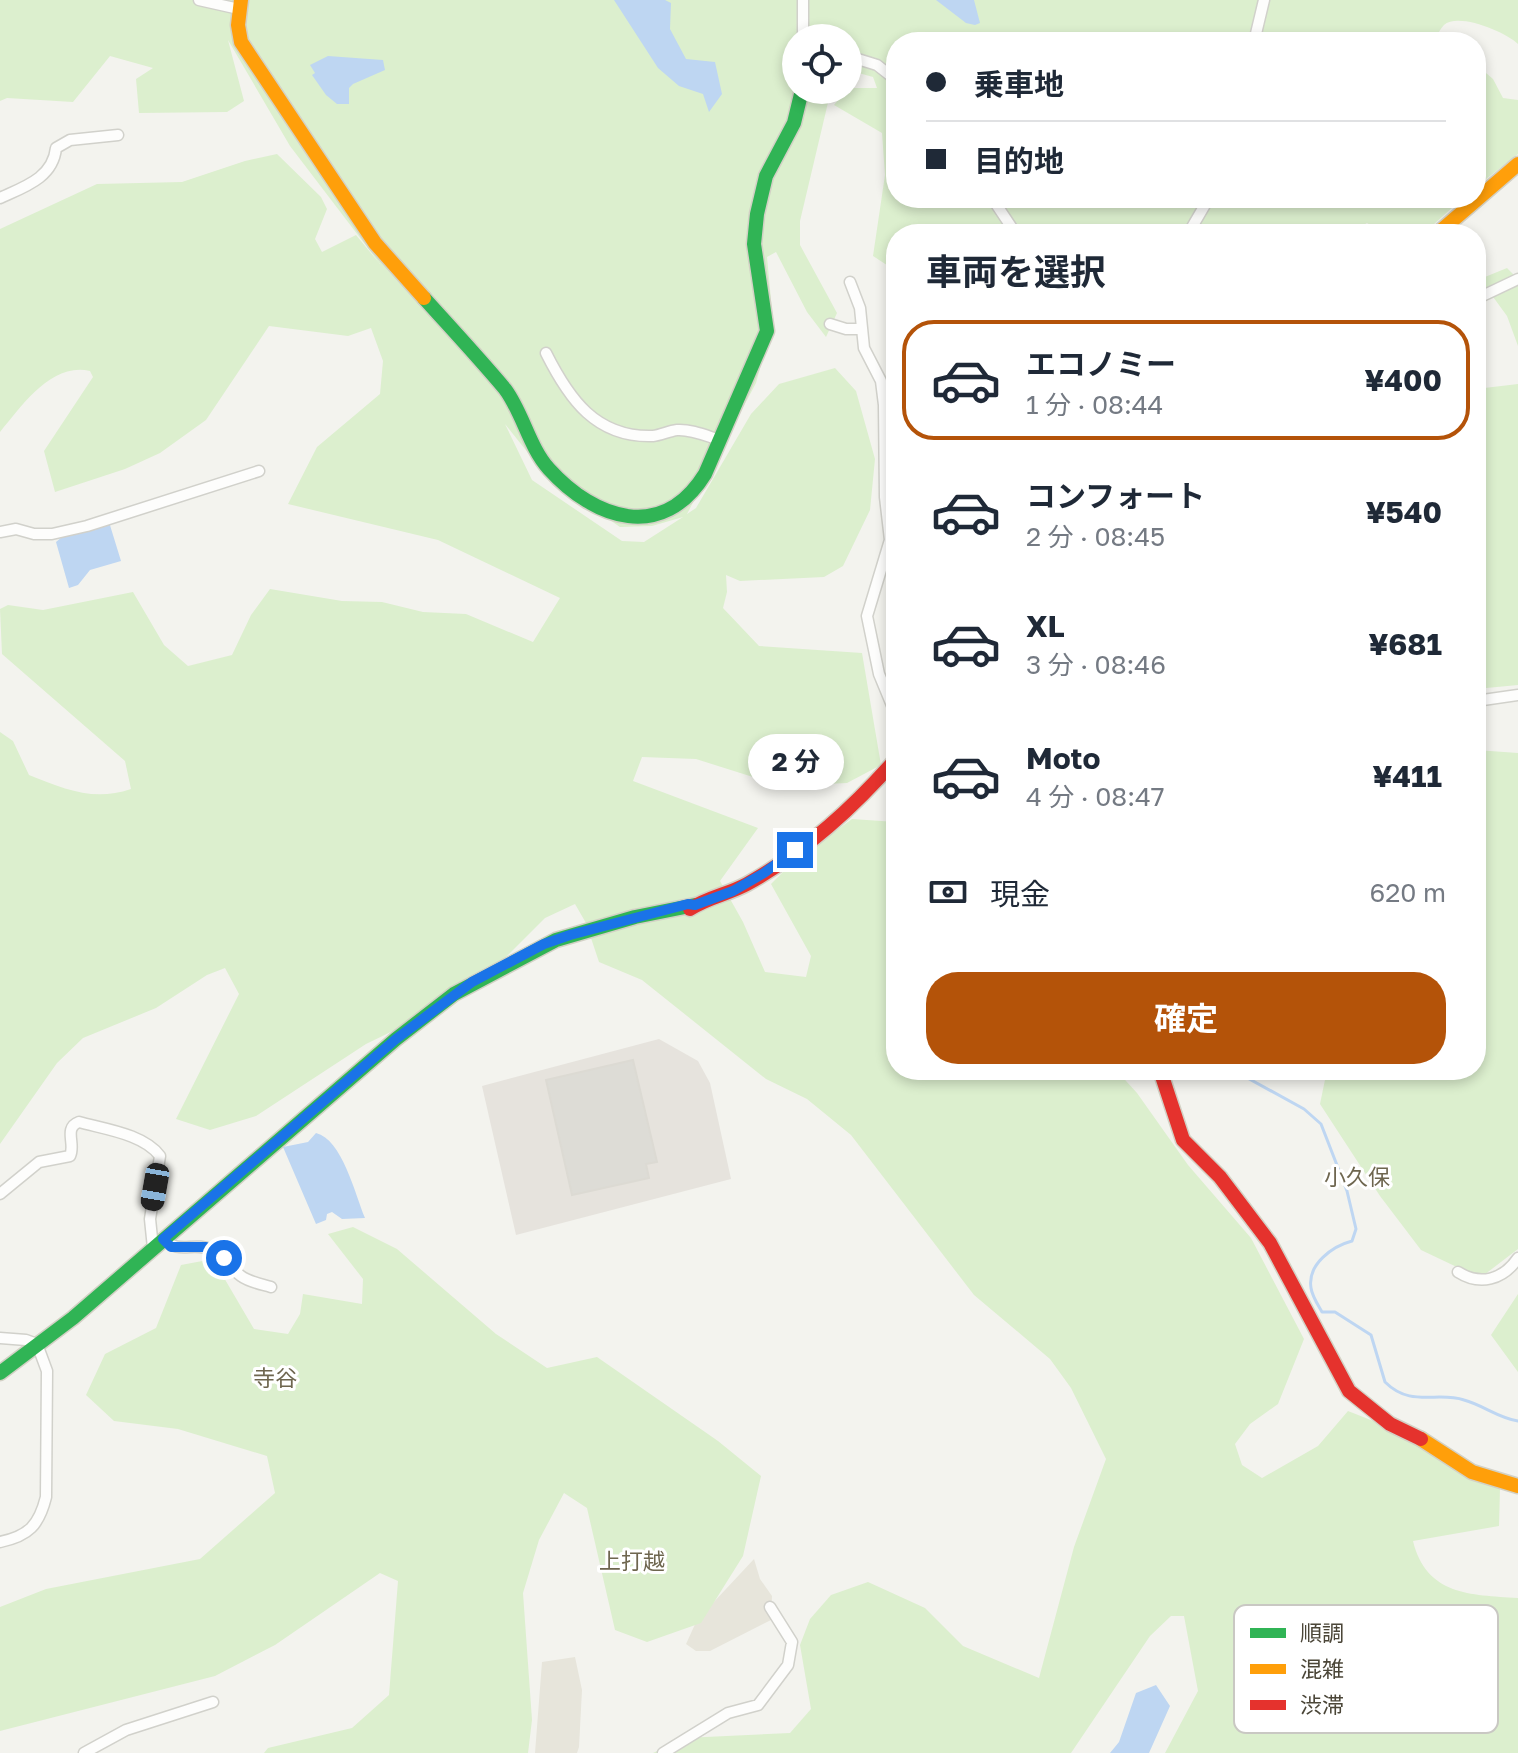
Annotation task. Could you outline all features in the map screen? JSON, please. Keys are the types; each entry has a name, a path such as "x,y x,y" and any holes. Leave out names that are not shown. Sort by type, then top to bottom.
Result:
{"street":[{"path":"199,0 240,4 241,42 350,207 405,279 507,392 538,454 560,480 591,506 628,518 663,514 694,492 757,359 767,331 754,244 757,214 766,176 794,123 799,104"},
{"path":"803,0 803,24"},
{"path":"1256,32 1264,0"},
{"path":"862,60 877,65 886,72"},
{"path":"0,198 37,181 51,168 56,148 70,140 118,135"},
{"path":"1486,192 1518,164"},
{"path":"1449,224 1467,208"},
{"path":"1486,294 1518,279"},
{"path":"850,282 860,308 864,348 881,381 886,502"},
{"path":"830,324 861,329"},
{"path":"546,353 574,402 605,427 617,432 655,436 689,431 720,440"},
{"path":"0,532 16,529 34,534 52,534 87,526 259,471"},
{"path":"886,560 867,616 879,674 886,691"},
{"path":"1486,700 1518,695"},
{"path":"0,1373 73,1318 396,1039 472,982 556,940 635,917 695,905 733,891 764,873 859,798 886,770"},
{"path":"1163,1080 1183,1140 1220,1177 1270,1243 1349,1391 1390,1424 1431,1444 1472,1472 1518,1486"},
{"path":"0,1194 39,1162 70,1156 74,1124 79,1122 121,1134 149,1144 160,1156 150,1219 158,1244"},
{"path":"158,1244 180,1249 206,1247 215,1251 244,1279 271,1287"},
{"path":"1458,1272 1471,1280 1482,1281 1499,1276 1518,1258"},
{"path":"0,1338 37,1344 47,1371 46,1497 35,1527 14,1539 0,1542"},
{"path":"663,1753 728,1713 758,1705 788,1665 792,1642 770,1607"},
{"path":"84,1753 126,1730 213,1702"}],"shaded area":[{"path":"659,1039 698,1061 710,1083 731,1179 516,1235 482,1086"},
{"path":"754,1559 760,1579 772,1596 771,1620 710,1651 696,1651 686,1644 697,1620"},
{"path":"575,1657 582,1690 577,1753 535,1753 542,1662"}],"green space":[{"path":"0,0 1518,0 1518,44 1493,29 1460,21 1444,25 1439,32 886,32 886,208 1452,208 1434,224 886,224 886,264 873,256 885,175 882,133 834,105 862,104 862,88 877,88 873,77 862,74 862,24 782,24 782,104 828,104 800,221 800,245 837,313 826,337 807,312 776,252 767,257 773,321 756,383 687,514 696,508 751,414 779,384 835,368 856,391 875,459 870,510 843,566 824,577 740,581 726,575 727,592 723,608 759,646 862,653 881,765 847,783 781,786 696,759 642,757 633,781 758,828 720,881 743,922 765,972 806,977 811,956 771,884 794,861 852,819 886,821 886,1080 1125,1080 1137,1093 1188,1165 1251,1238 1304,1339 1278,1404 1250,1424 1235,1444 1242,1465 1262,1478 1318,1446 1348,1411 1424,1441 1500,1489 1499,1526 1413,1541 1419,1559 1439,1582 1467,1593 1518,1598 1518,1753 1165,1753 1198,1691 1184,1616 1171,1616 1150,1636 1071,1753 653,1753 684,1738 790,1733 811,1709 800,1645 810,1619 831,1595 868,1582 925,1608 963,1646 1039,1678 1074,1547 1106,1459 1071,1388 1050,1359 974,1295 851,1135 807,1099 766,1079 642,980 599,962 586,923 575,904 545,918 469,994 366,1044 256,1116 210,1130 176,1119 239,994 225,968 207,975 156,1008 83,1038 57,1063 0,1144 0,732 13,741 29,775 67,789 92,794 131,789 125,761 2,654 0,609 8,605 43,610 133,592 164,645 188,666 232,655 251,615 270,589 342,601 382,602 423,612 466,614 533,642 560,598 438,540 288,504 317,447 380,394 383,361 371,328 348,336 269,326 206,420 160,453 125,469 55,492 44,451 93,377 90,371 76,370 50,379 0,432 0,229 97,184 182,182 277,154 321,197 327,209 315,239 322,252 356,235 380,264 290,146 228,40 244,101 227,112 139,113 136,79 153,68 110,56 73,102 7,98 0,101","holes":["505,424 548,478 620,527 652,526 683,517 644,542 622,541 532,480"]},
{"path":"1486,73 1493,79 1503,98 1518,100 1518,154 1486,179"},
{"path":"1507,268 1518,279 1518,346 1507,316 1486,287 1486,277"},
{"path":"1518,384 1518,685 1486,688 1486,388"},
{"path":"1486,751 1518,753 1518,1249 1480,1278 1421,1250 1380,1196 1320,1104 1325,1080 1486,1080"},
{"path":"353,1227 397,1249 496,1334 547,1368 597,1357 718,1441 761,1476 743,1556 701,1623 647,1642 615,1630 587,1508 564,1493 539,1540 523,1593 532,1720 528,1753 264,1753 268,1748 352,1728 389,1695 398,1581 380,1573 275,1645 215,1676 0,1731 0,1607 46,1589 200,1559 275,1493 267,1456 178,1429 114,1421 86,1395 105,1354 156,1328 181,1265 213,1259 254,1329 288,1334 300,1314 303,1294 362,1304 363,1279 328,1234"},
{"path":"1518,1294 1518,1372 1491,1335"}],"water":[{"path":"614,0 665,0 671,3 670,29 686,59 715,62 722,94 709,112 703,94 679,86 658,68"},
{"path":"936,0 974,0 980,23 966,23"},
{"path":"328,56 383,60 385,70 353,84 349,88 349,104 337,104 326,95 312,75 315,73 310,65"},
{"path":"109,522 121,561 90,570 78,585 69,588 56,542 62,537"},
{"path":"316,1133 325,1137 340,1156 365,1218 342,1219 332,1212 327,1214 326,1220 316,1224 283,1147 308,1142"},
{"path":"1156,1685 1170,1706 1149,1753 1110,1753 1119,1742 1136,1693"}],"building":[{"path":"633,1060 657,1162 646,1164 649,1178 572,1195 546,1080"}],"waterway":[{"path":"1251,1080 1304,1109 1321,1124 1347,1191 1356,1229 1352,1241 1323,1257 1311,1279 1311,1288 1322,1312 1335,1312 1371,1335 1385,1382 1395,1390 1414,1397 1464,1400 1518,1421"}],"traffic: fast":[{"path":"424,298 505,389 542,460 567,487 608,511 628,516 649,516 669,509 688,495 705,474 767,331 754,244 757,214 766,176 794,123 799,104"},
{"path":"0,1373 73,1318 396,1039 454,994 556,940 635,917 695,905"}],"traffic: slow":[{"path":"241,0 238,25 241,42 375,243 424,298"},
{"path":"1486,192 1518,164"},
{"path":"1449,224 1467,208"},
{"path":"1421,1439 1472,1472 1518,1486"}],"traffic: jam":[{"path":"690,909 747,884 788,858 845,811 886,770"},
{"path":"1163,1080 1183,1140 1220,1177 1270,1243 1349,1391 1390,1424 1421,1439"}],"district":[{"name":"小久保","path":"1357,1176"},
{"name":"寺谷","path":"275,1377"},
{"name":"上打越","path":"632,1560"}],"route":[{"path":"224,1258 206,1247 171,1247 163,1239 396,1039 454,994 526,953 583,930 688,904 695,905 733,891 795,850"}]}
